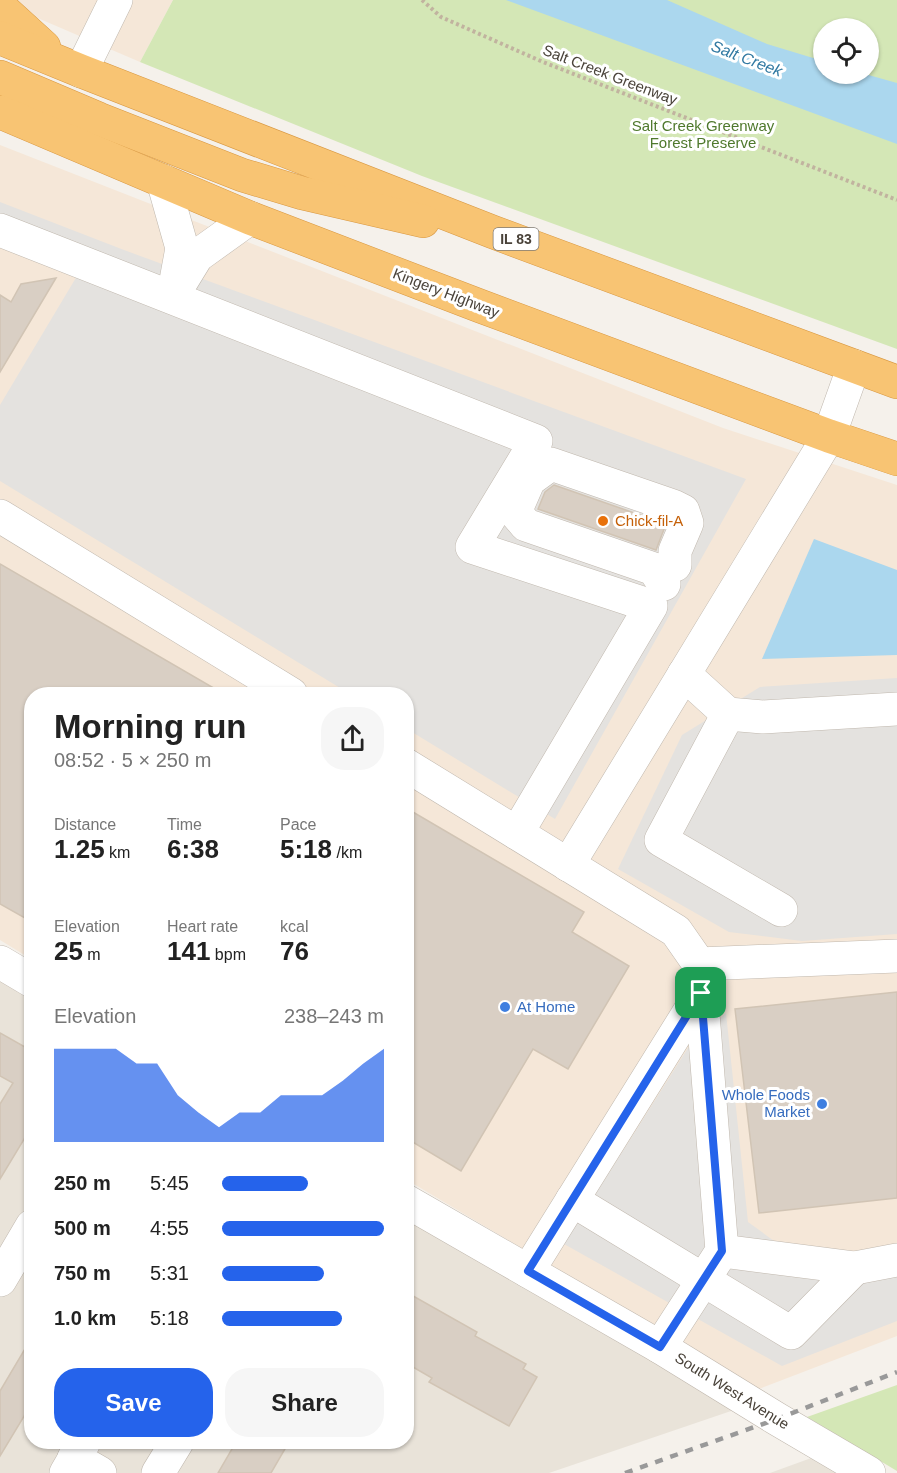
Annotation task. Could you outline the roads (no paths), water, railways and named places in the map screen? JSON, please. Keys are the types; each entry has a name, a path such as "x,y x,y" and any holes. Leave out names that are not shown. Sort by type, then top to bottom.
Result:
{"highway":[{"path":"0,8 72,67"},
{"name":"IL 83","path":"0,38 493,232 897,382"},
{"path":"0,77 242,175 302,193 409,219 493,232"},
{"name":"Kingery Highway","path":"0,112 250,218 829,436 897,459"}],"street":[{"path":"72,67 118,0 132,2 140,0"},
{"path":"163,181 182,248 173,297"},
{"path":"173,297 197,256 250,218"},
{"path":"0,230 536,441 697,495 705,507 704,524 689,554 663,585 517,833"},
{"path":"568,864 829,436 854,366"},
{"path":"536,441 472,547 663,585"},
{"path":"551,464 683,511 687,523 663,585 654,569 526,525 515,512 529,480 551,464"},
{"path":"0,516 280,687"},
{"path":"684,674 728,714 763,717 897,709"},
{"path":"728,714 661,840 781,910"},
{"path":"414,770 676,931 700,979 722,1251 660,1347"},
{"path":"700,979 897,956"},
{"path":"0,962 24,976"},
{"path":"528,1271 572,1200 700,979"},
{"path":"572,1200 791,1333 855,1268"},
{"name":"South West Avenue","path":"414,1213 528,1271 660,1347 777,1419 850,1470"},
{"path":"0,1280 24,1240"},
{"path":"722,1251 855,1268 897,1260"},
{"path":"158,1473 173,1449"}],"water":[{"name":"Salt Creek","path":"506,0 667,0 767,44 813,58 813,84 879,84 879,78 897,83 897,144"},
{"path":"814,539 897,570 897,655 762,659"}],"railway":[{"path":"625,1473 777,1419 897,1372"}],"place":[{"name":"Chick-fil-A","path":"603,521"},
{"name":"At Home","path":"505,1007"},
{"name":"Whole Foods Market","path":"822,1104"}],"park label":[{"name":"Salt Creek Greenway Forest Preserve","path":"703,134"}]}
